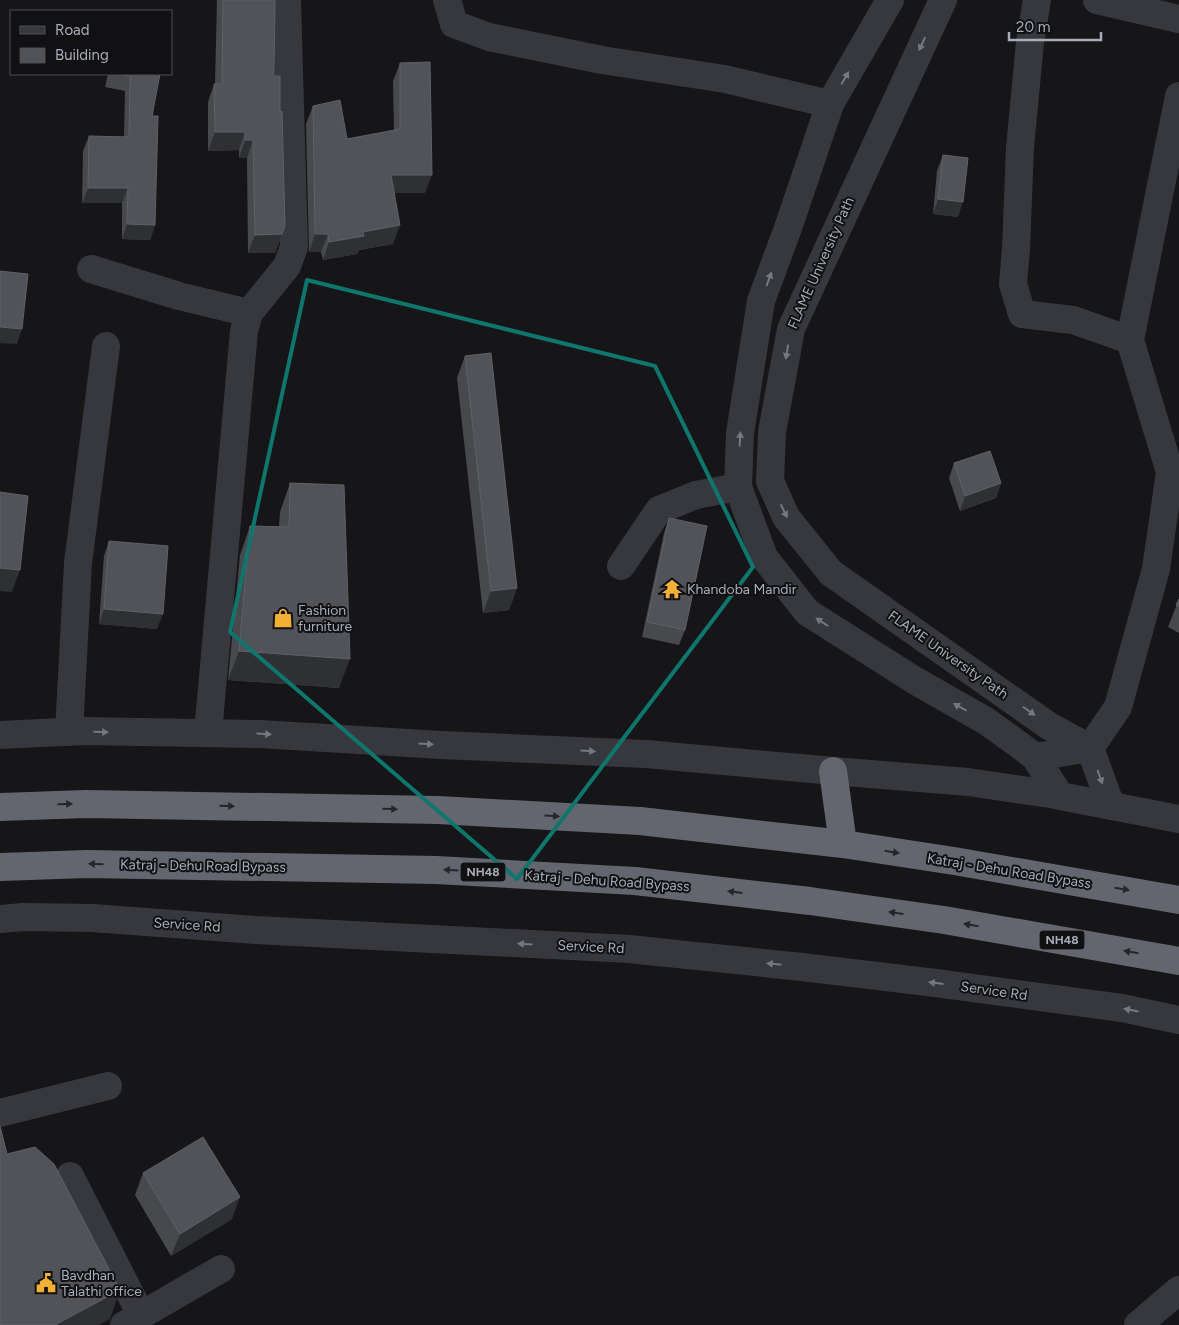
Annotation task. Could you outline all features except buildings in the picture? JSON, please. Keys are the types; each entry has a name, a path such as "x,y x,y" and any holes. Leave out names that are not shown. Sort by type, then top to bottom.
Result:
{"highway":[{"path":"833,772 843,844"},
{"name":"Katraj - Dehu Road Bypass","path":"8,807 86,804 438,810 640,820 843,844 1179,900"},
{"name":"Katraj - Dehu Road Bypass","path":"9,866 88,864 416,869 635,881 810,901 944,920 1179,961"}],"street":[{"path":"208,733 244,331 249,313 287,266 294,247 287,0"},
{"path":"447,0 454,24 488,38 602,60 725,79 830,104"},
{"path":"890,0 830,104 761,301 740,433 738,487 764,557 807,612 914,680 986,721 1035,757 1060,796"},
{"name":"FLAME University Path","path":"943,0 791,329 772,432 770,481 786,517 831,573 1049,726 1090,748"},
{"path":"1037,0 1030,42 1020,148 1013,284 1022,314 1073,320 1130,340"},
{"path":"1097,0 1179,19"},
{"path":"1035,757 1090,748 1118,707 1156,569 1170,472 1130,340 1178,106"},
{"path":"91,269 179,296 249,313"},
{"path":"69,732 78,563 106,346"},
{"path":"621,566 659,510 696,495 738,487"},
{"path":"0,735 69,732 260,734 646,754 833,772 968,782 1060,796 1179,819"},
{"path":"1090,748 1111,806"},
{"name":"Service Rd","path":"0,919 23,917 92,918 256,930 629,950 802,967 936,983 1122,1008 1179,1020"},
{"path":"0,1113 108,1086"},
{"path":"70,1176 133,1320 221,1269"},
{"path":"1138,1325 1179,1290"}],"highlighted area":[{"path":"307,280 655,366 753,567 517,879 230,632"}],"place":[{"name":"Khandoba Mandir","path":"672,589"},
{"name":"Fashion furniture","path":"283,618"},
{"name":"Bavdhan Talathi office","path":"46,1283"}]}
